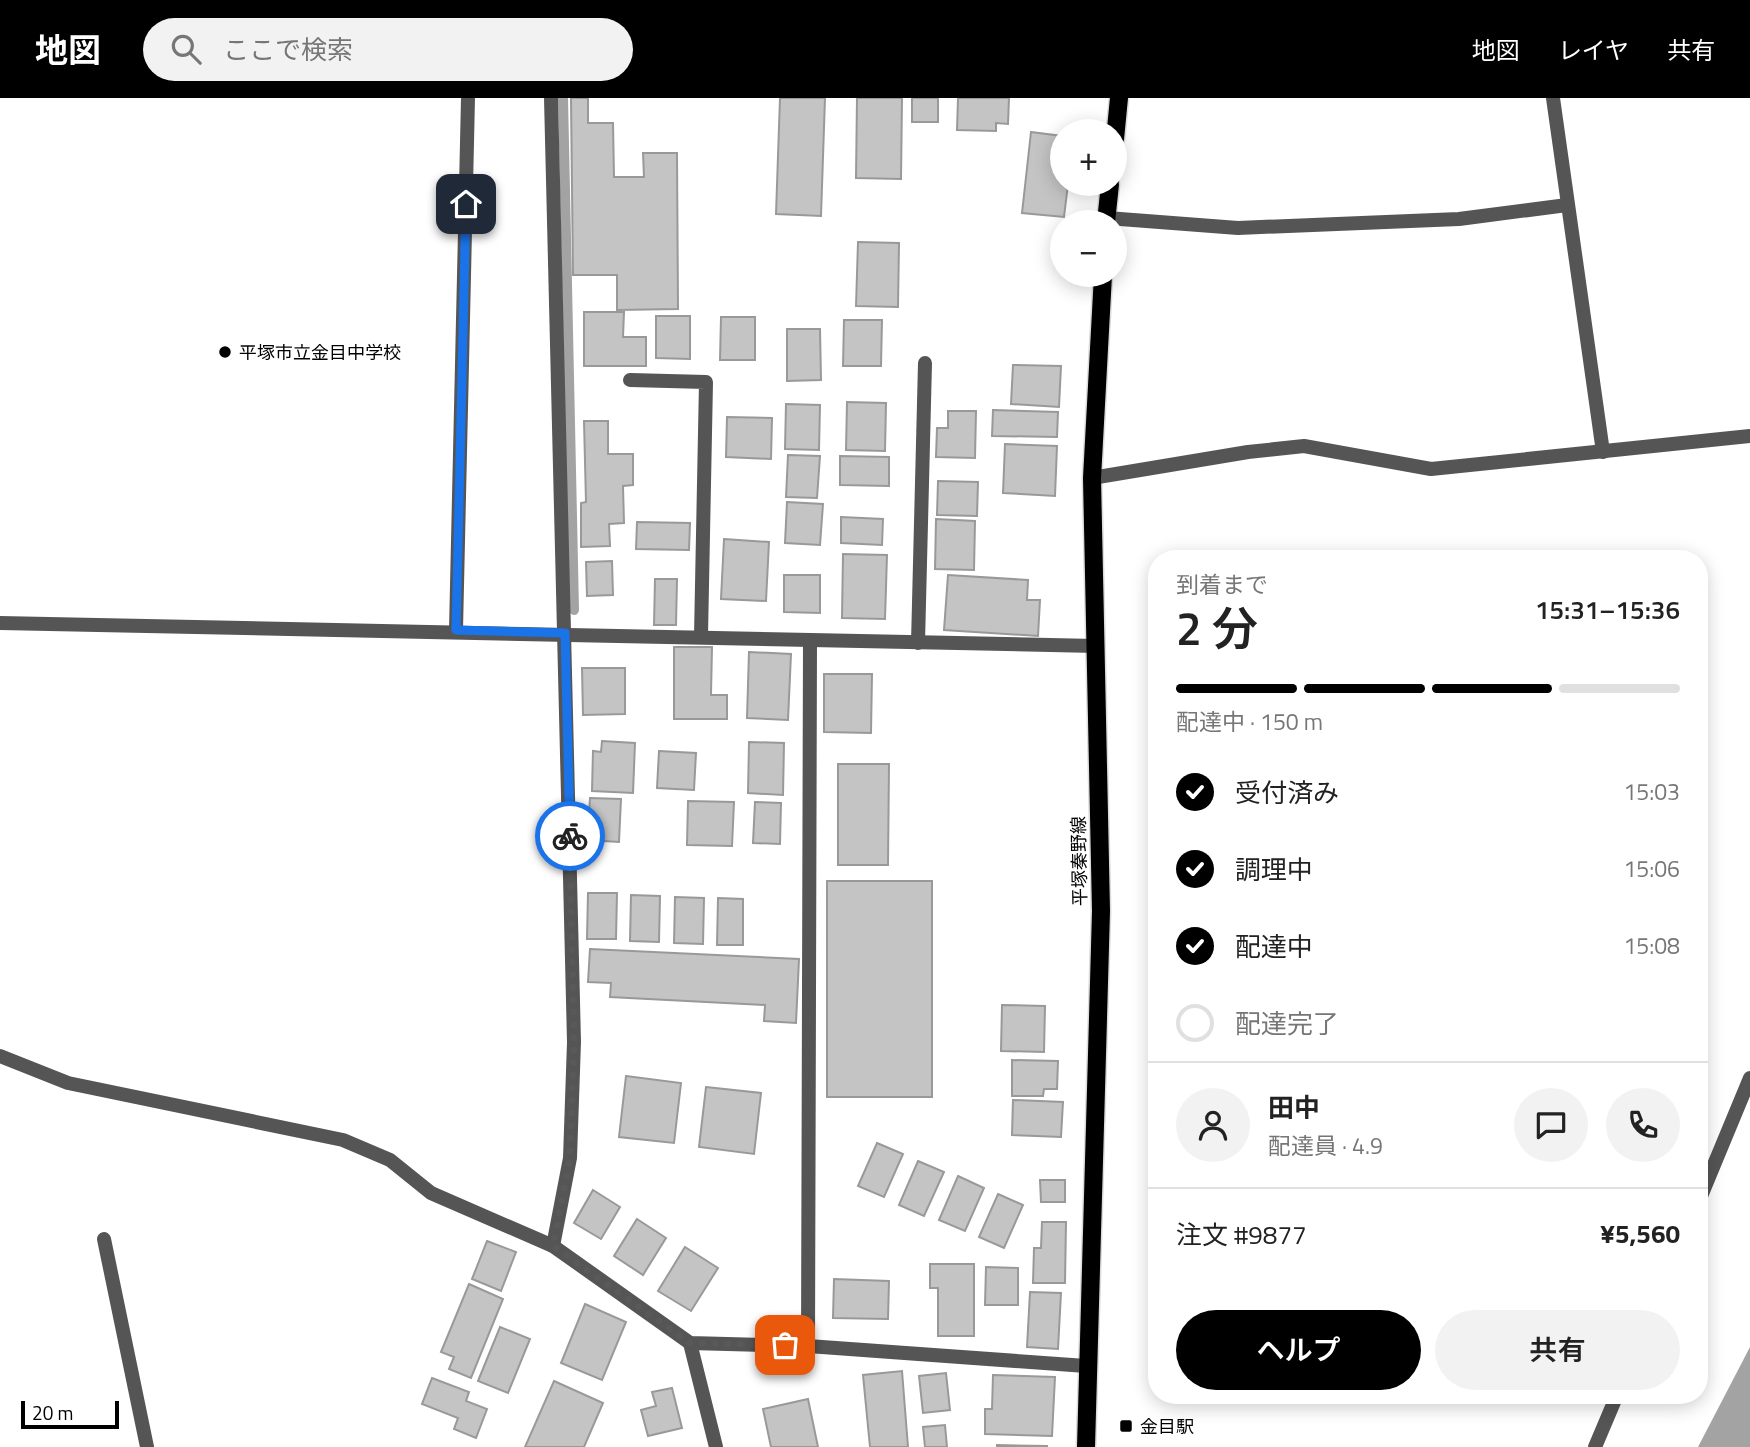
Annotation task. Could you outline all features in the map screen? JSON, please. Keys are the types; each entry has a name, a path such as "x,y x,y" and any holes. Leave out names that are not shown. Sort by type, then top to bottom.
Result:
{"main road":[{"path":"1117,119 1119,98"},
{"name":"平塚秦野線","path":"1086,1447 1086,1366 1101,911 1091,478 1102,287"}],"street":[{"path":"456,630 468,98"},
{"path":"551,98 574,1042 570,1158 553,1246"},
{"path":"1553,98 1603,452"},
{"path":"1127,221 1238,228 1459,219 1567,205"},
{"path":"918,643 925,363"},
{"path":"631,380 706,382 701,636"},
{"path":"1091,478 1304,446 1431,469 1750,436"},
{"path":"0,623 456,630 1096,646"},
{"path":"808,1346 810,640"},
{"path":"0,1056 68,1083 343,1140 390,1160 431,1193 553,1246 690,1343 808,1346 1086,1366"},
{"path":"1708,1179 1750,1078"},
{"path":"104,1239 145,1447"},
{"path":"690,1343 716,1447"},
{"path":"1595,1447 1613,1404"}],"shaded area":[{"path":"1750,1347 1750,1447 1698,1447"}],"building":[{"path":"571,98 588,98 588,123 613,123 614,177 644,177 643,153 677,153 678,309 617,310 617,275 573,275"},
{"path":"780,98 825,98 821,216 776,214"},
{"path":"857,98 902,98 901,179 856,178"},
{"path":"912,98 938,98 938,122 912,122"},
{"path":"958,98 1009,98 1008,124 996,123 996,131 957,130"},
{"path":"1031,132 1050,134 1050,196 1067,196 1065,210 1050,210 1050,216 1022,213"},
{"path":"858,242 899,243 898,307 856,306"},
{"path":"584,312 624,312 623,337 646,337 646,366 584,366"},
{"path":"656,316 690,316 690,359 656,358"},
{"path":"721,317 755,317 755,360 720,360"},
{"path":"844,320 882,320 881,366 843,366"},
{"path":"787,329 820,329 821,380 787,381"},
{"path":"1013,365 1061,366 1059,407 1011,404"},
{"path":"847,402 886,403 885,451 846,450"},
{"path":"786,404 820,405 819,450 785,449"},
{"path":"993,410 1058,412 1057,437 992,436"},
{"path":"948,411 976,411 975,458 936,457 937,428 948,428"},
{"path":"727,417 772,418 771,459 726,457"},
{"path":"584,421 608,421 608,454 633,454 633,485 623,486 624,523 609,524 610,546 581,547 581,503 586,502"},
{"path":"1005,444 1057,446 1055,496 1003,493"},
{"path":"788,455 820,456 817,498 786,497"},
{"path":"840,456 889,457 889,486 840,485"},
{"path":"938,481 978,482 977,516 937,515"},
{"path":"787,502 823,504 820,545 785,543"},
{"path":"841,517 883,519 882,545 841,543"},
{"path":"936,519 975,521 974,570 935,569"},
{"path":"637,522 690,523 689,550 636,549"},
{"path":"724,539 769,542 766,601 721,599"},
{"path":"843,554 887,555 885,619 842,618"},
{"path":"612,561 613,595 587,596 586,562"},
{"path":"784,575 820,575 820,613 784,612"},
{"path":"948,575 1028,580 1027,600 1040,600 1038,636 944,630"},
{"path":"655,579 677,579 676,625 654,625"},
{"path":"674,647 712,647 711,695 727,695 727,719 674,719"},
{"path":"749,652 791,654 788,720 747,718"},
{"path":"582,668 625,668 625,714 583,715"},
{"path":"824,674 872,674 871,733 824,732"},
{"path":"602,741 635,743 633,793 592,791 593,751 601,752"},
{"path":"749,742 784,743 783,795 748,793"},
{"path":"659,751 696,753 694,790 657,788"},
{"path":"838,764 889,764 888,865 838,865"},
{"path":"590,798 621,799 619,842 587,840"},
{"path":"688,801 734,802 732,846 687,845"},
{"path":"755,802 781,803 780,844 753,843"},
{"path":"827,881 932,881 932,1097 827,1097"},
{"path":"588,893 617,893 616,939 587,939"},
{"path":"631,895 660,896 659,942 630,941"},
{"path":"675,897 704,898 703,944 674,943"},
{"path":"718,898 743,899 743,945 717,945"},
{"path":"590,949 799,959 796,1023 764,1021 765,1005 610,997 611,983 588,982"},
{"path":"1002,1005 1045,1006 1044,1052 1001,1051"},
{"path":"1012,1060 1058,1061 1057,1089 1044,1089 1043,1096 1012,1096"},
{"path":"626,1076 681,1083 674,1143 619,1137"},
{"path":"706,1087 761,1093 754,1154 699,1147"},
{"path":"1013,1100 1063,1102 1061,1137 1012,1135"},
{"path":"877,1143 903,1154 884,1197 858,1186"},
{"path":"918,1161 944,1172 924,1216 899,1205"},
{"path":"958,1176 984,1188 965,1231 939,1220"},
{"path":"1040,1180 1065,1180 1065,1202 1041,1202"},
{"path":"593,1190 620,1207 601,1239 574,1223"},
{"path":"998,1194 1023,1205 1004,1248 979,1237"},
{"path":"637,1219 666,1238 643,1275 614,1256"},
{"path":"1042,1222 1066,1222 1065,1283 1033,1283 1034,1248 1041,1248"},
{"path":"487,1241 516,1252 501,1291 472,1279"},
{"path":"685,1247 718,1268 691,1311 658,1291"},
{"path":"930,1264 974,1264 974,1336 938,1336 938,1288 930,1288"},
{"path":"986,1267 1018,1268 1018,1305 985,1305"},
{"path":"834,1279 889,1281 888,1319 833,1318"},
{"path":"469,1284 503,1299 471,1378 449,1369 454,1357 441,1352"},
{"path":"1030,1292 1061,1293 1058,1349 1027,1347"},
{"path":"585,1304 626,1322 602,1380 561,1363"},
{"path":"500,1327 530,1339 508,1393 478,1381"},
{"path":"902,1371 908,1447 870,1447 863,1375"},
{"path":"946,1373 950,1410 923,1413 919,1376"},
{"path":"993,1375 1055,1377 1052,1436 985,1434 985,1409 992,1409"},
{"path":"432,1378 469,1392 466,1401 487,1409 476,1438 454,1429 458,1418 422,1404"},
{"path":"554,1381 603,1403 584,1447 525,1447"},
{"path":"672,1388 682,1428 648,1436 641,1410 656,1406 652,1392"},
{"path":"808,1399 818,1447 771,1447 763,1409"},
{"path":"945,1425 947,1447 925,1447 923,1427"},
{"path":"1047,1446 1047,1447 997,1447"}],"waterway":[{"path":"563,98 574,610"}],"way so far":[{"path":"570,836 574,1042 570,1158 553,1246 690,1343 785,1345"}],"place":[{"name":"平塚市立金目中学校","path":"225,352"},
{"name":"金目駅","path":"1126,1426"}],"route":[{"path":"466,204 456,630 565,633 570,836"}]}
